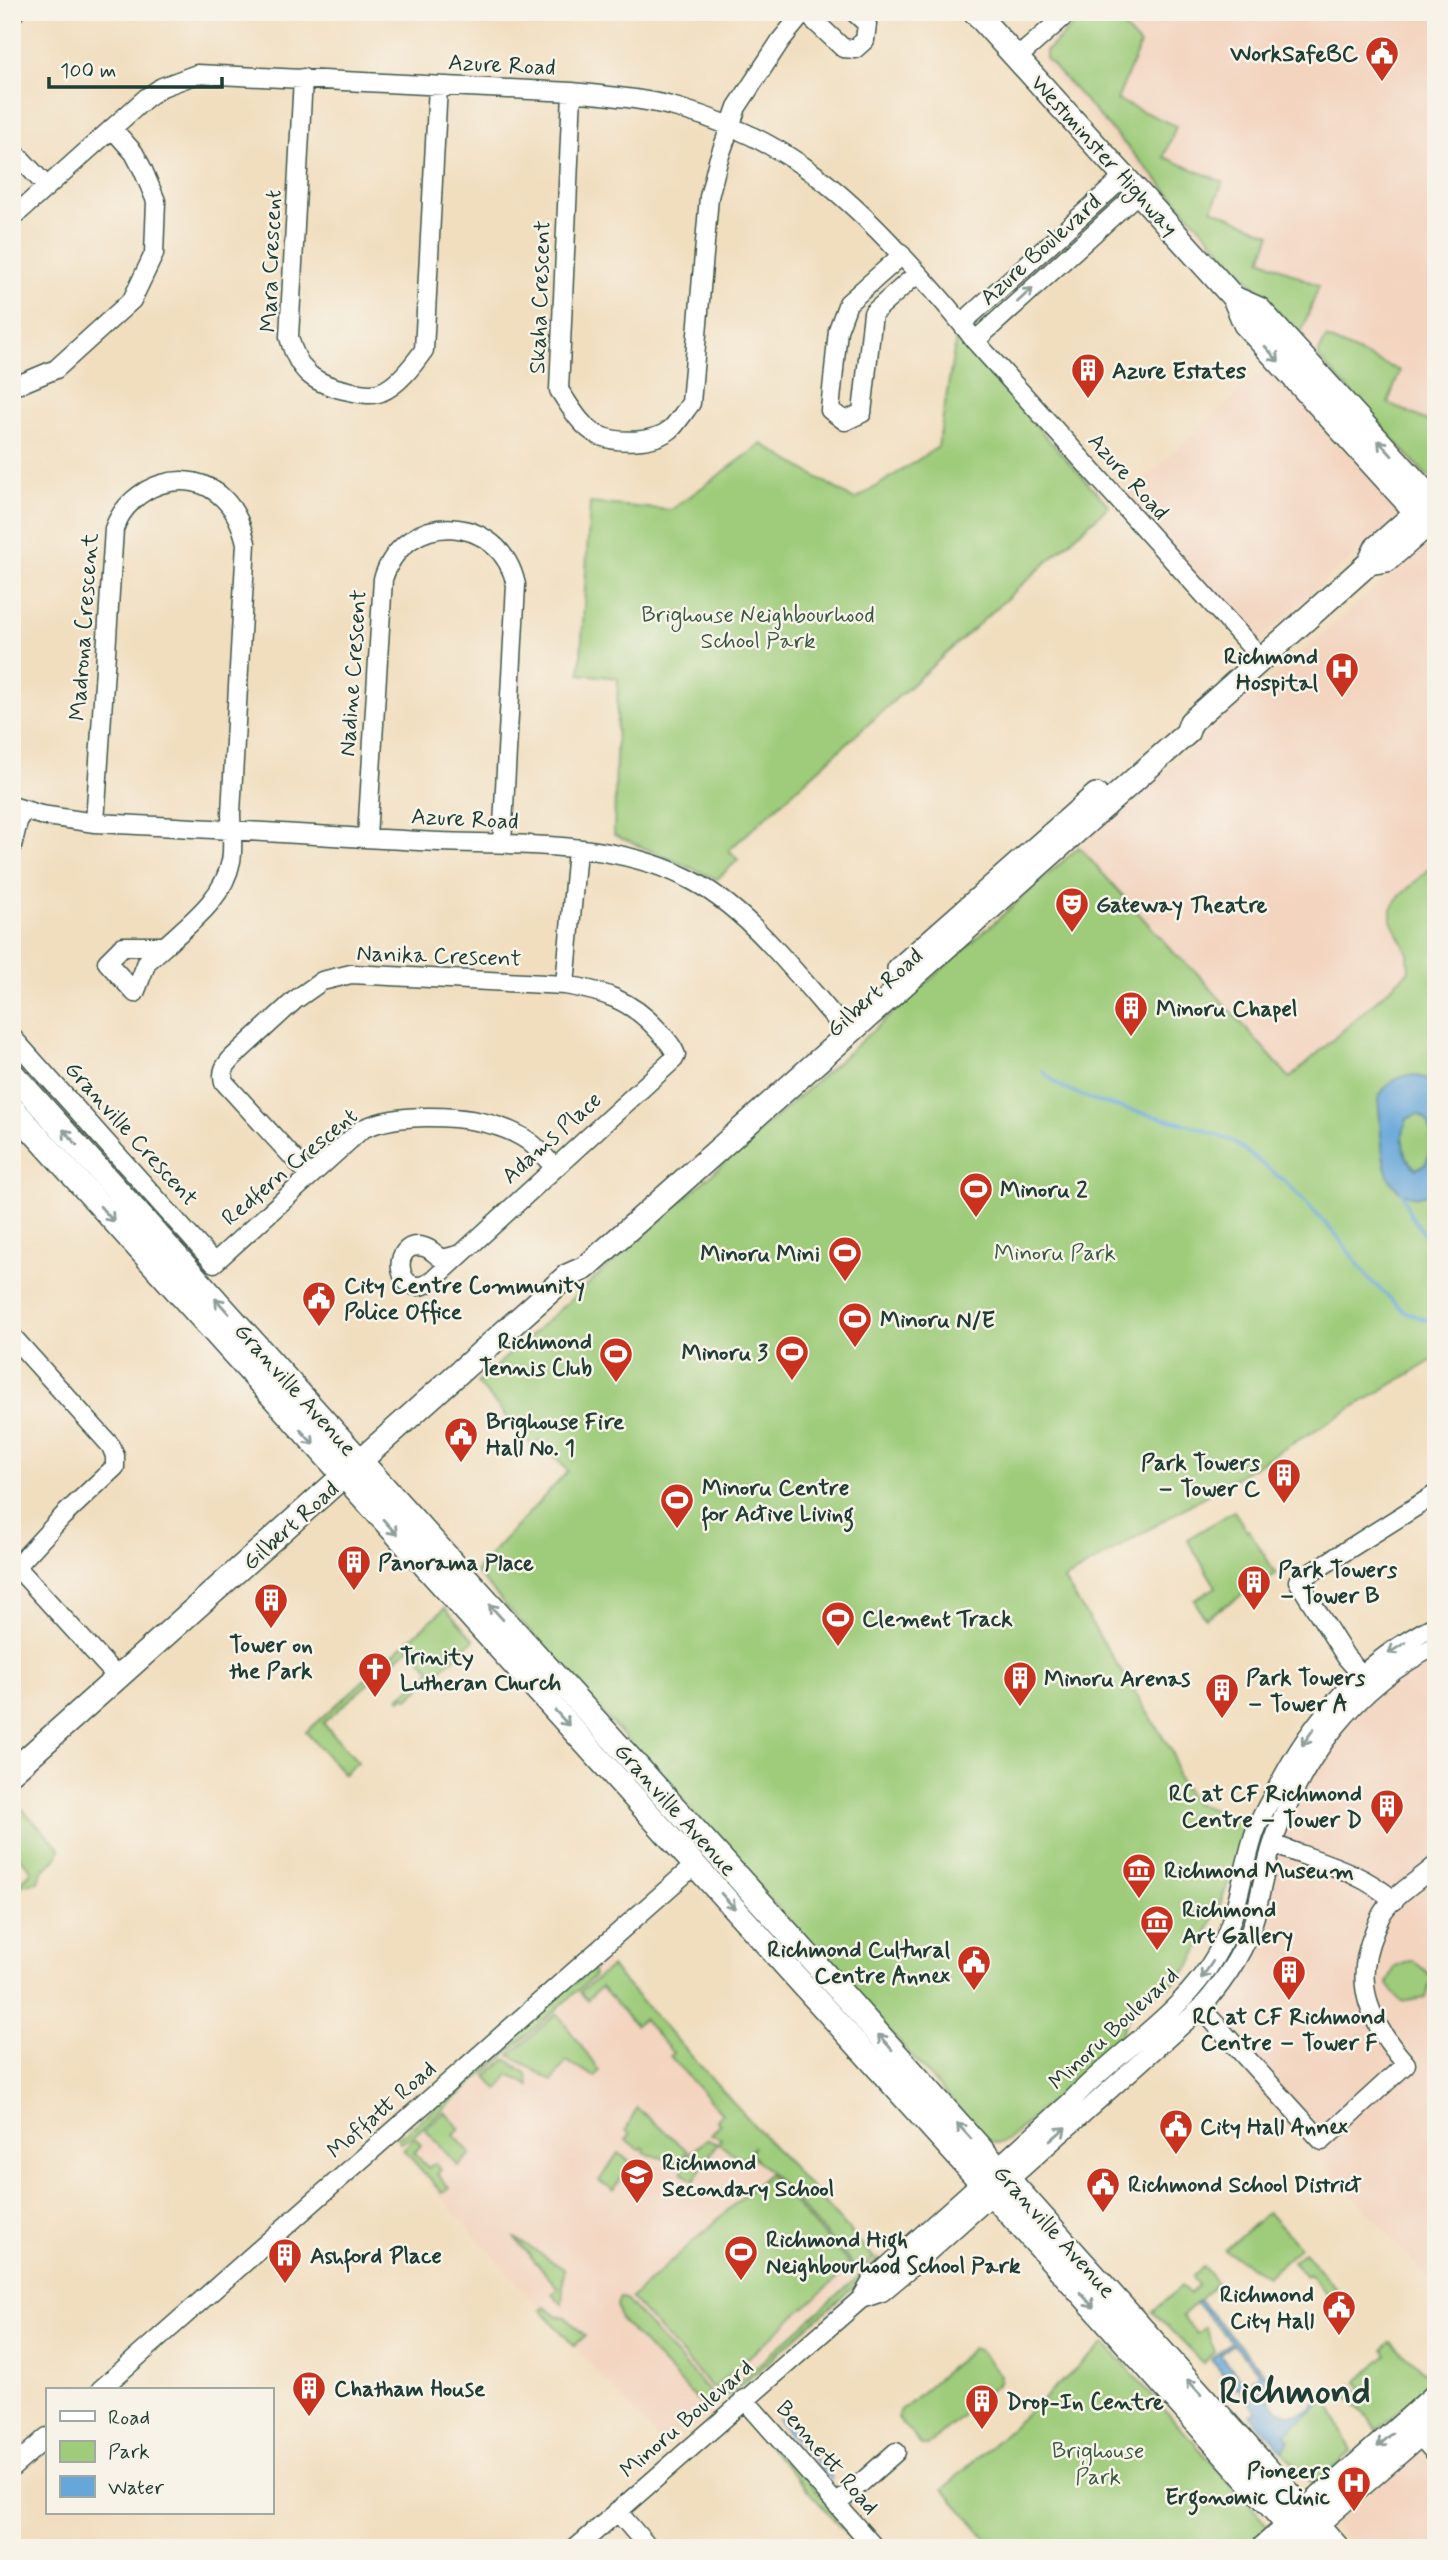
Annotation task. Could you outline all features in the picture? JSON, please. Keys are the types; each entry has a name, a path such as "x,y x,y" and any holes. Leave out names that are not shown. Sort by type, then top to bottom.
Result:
{"main road":[{"name":"Westminster Highway","path":"975,12 1234,298 1259,309 1431,512"},
{"name":"Gilbert Road","path":"12,1772 567,1276 586,1268 844,1028 1187,733 1191,722 1369,563 1387,560 1431,512"},
{"name":"Granville Avenue","path":"12,1073 695,1865 994,2181"},
{"name":"Granville Avenue","path":"12,1108 765,1907 994,2181 1301,2532 1338,2548"},
{"path":"1301,2532 1436,2395"},
{"path":"1263,2548 1301,2532 1427,2428"}],"street":[{"path":"804,12 843,48 855,48 865,40 867,24 854,12"},
{"name":"Skaha Crescent","path":"572,92 559,390 579,419 598,435 628,441 647,440 670,430 691,404 709,197 729,126 737,107 780,40 804,12"},
{"path":"1017,58 1069,12"},
{"name":"Azure Road","path":"12,218 162,87 197,74 572,92 629,98 675,107 729,126 784,153 821,178 865,215 1262,659"},
{"name":"Mara Crescent","path":"303,78 289,337 293,355 312,379 326,387 360,394 382,392 408,372 424,350 438,86"},
{"path":"12,384 20,384 56,369 132,300 154,254 156,201 134,153 112,128"},
{"path":"12,149 47,187"},
{"path":"962,323 1131,185"},
{"name":"Azure Boulevard","path":"975,341 1131,185"},
{"path":"902,255 848,303 838,330 830,411 845,421 862,413 873,313 918,273"},
{"name":"Madrona Crescent","path":"95,823 114,529 123,510 139,495 160,484 181,481 206,486 224,499 242,526 246,542 231,860 220,888 209,904 165,946"},
{"name":"Nadine Crescent","path":"367,837 383,579 390,561 410,539 427,531 451,527 476,533 494,545 511,569 516,585 502,844"},
{"path":"12,846 17,808"},
{"name":"Azure Road","path":"17,808 95,823 502,844 577,849 636,858 686,877 726,902 765,940 844,1028"},
{"path":"565,985 577,849"},
{"name":"Nanika Crescent","path":"310,1176 224,1082 222,1074 232,1058 296,1000 322,981 351,975 565,985 594,989 628,1003 649,1020 673,1047 676,1055"},
{"name":"Granville Crescent","path":"12,1037 214,1263"},
{"name":"Adams Place","path":"458,1255 676,1055"},
{"name":"Redfern Crescent","path":"214,1263 362,1129 380,1121 409,1117 466,1119 506,1129 525,1138 554,1167"},
{"path":"12,1336 111,1446 115,1456 115,1467 14,1565 118,1678"},
{"path":"1367,1681 1346,1657 1298,1580 1436,1494"},
{"name":"Minoru Boulevard","path":"576,2548 861,2299 873,2280 1201,2008 1232,1967 1245,1941 1254,1919 1273,1844 1290,1798 1314,1757 1367,1681 1393,1650 1436,1625"},
{"name":"Minoru Boulevard","path":"994,2181 1089,2081 1193,1990 1218,1954 1234,1911 1254,1837 1283,1775 1334,1701 1436,1646"},
{"path":"1273,1844 1360,1878 1394,1901"},
{"name":"Moffatt Road","path":"102,2388 695,1865"},
{"path":"1201,2008 1322,2141 1406,2064 1377,2023 1364,1989 1367,1954 1383,1912 1436,1865"},
{"name":"Bennett Road","path":"744,2399 875,2548"},
{"path":"1427,2428 1436,2455"},
{"path":"12,2468 46,2438"},
{"path":"837,2504 896,2452"},
{"path":"617,2511 649,2548"}],"shaded area":[{"path":"1081,12 1436,12 1436,482 1429,483 1421,479 1043,63 1040,55 1045,46"},
{"path":"1271,363 1401,511 1399,516 1259,640 1252,637 1124,497"},
{"name":"Richmond Hospital","path":"1426,547 1436,550 1436,862 1397,899 1391,909 1391,920 1408,953 1409,971 1290,1079 1196,972 1176,955 1079,847 1420,549"},
{"path":"1436,1654 1436,2287 1195,2022 1214,1998 1290,1816 1323,1754 1359,1711 1380,1692"},
{"name":"Richmond Secondary School","path":"605,1960 874,2258 666,2440 664,2446 400,2152 597,1978 595,1969"},
{"path":"1417,2451 1436,2470 1436,2548 1354,2548 1334,2524"}],"green space":[{"path":"1088,12 1109,12 1140,45 1117,100 1176,126 1164,157 1223,182 1212,209 1271,234 1261,259 1319,286 1300,336 1046,58 1046,51"},
{"name":"Brighouse Neighbourhood School Park","path":"956,338 1109,506 729,850 738,860 717,879 614,835 618,678 580,674 590,503 671,510 762,444 855,500 938,447"},
{"path":"1326,338 1400,371 1388,403 1436,425 1436,476 1427,476 1319,358"},
{"name":"Minoru Park","path":"1079,847 1290,1078 1409,971 1408,953 1391,920 1391,909 1397,899 1436,862 1436,1358 1064,1580 1173,1753 1177,1776 1194,1803 1246,1822 1225,1890 1188,1968 1178,1979 1148,1998 1131,2013 1119,2040 1009,2139 995,2143 987,2140 475,1571 568,1471 540,1440 533,1446 477,1383"},
{"path":"1234,1511 1276,1574 1205,1618 1194,1600 1216,1587 1187,1539"},
{"path":"445,1608 474,1640 408,1699 405,1696 401,1700 399,1698 431,1670 410,1647 323,1723 358,1762 344,1774 306,1732"},
{"path":"12,1798 60,1849 56,1858 42,1872 38,1882 18,1886 32,1870 12,1848"},
{"path":"1413,1960 1432,1977 1425,1998 1401,2002 1387,1983 1395,1967"},
{"path":"593,1967 594,1976 411,2138 400,2142 396,2136 406,2133"},
{"path":"611,1967 874,2258 859,2271 767,2169 750,2154 754,2146 744,2160 718,2144 721,2139 711,2134 720,2124 716,2120 722,2114 670,2056 673,2053 643,2019 635,2025 601,1987 587,2000 580,1992"},
{"path":"557,2013 599,2071 595,2077 566,2061 552,2081 510,2055"},
{"path":"506,2059 526,2073 529,2086 509,2074 498,2090 486,2076"},
{"path":"637,2108 688,2151 673,2164 669,2156 666,2159 644,2153 645,2149 642,2147 640,2150 626,2140 630,2134 626,2130"},
{"path":"445,2112 460,2129 454,2135 471,2154 458,2166 425,2129"},
{"path":"415,2138 421,2145 414,2153 428,2168 435,2163 441,2170 437,2174 449,2187 442,2193 403,2149"},
{"path":"707,2139 717,2144 694,2181 682,2173 685,2157"},
{"path":"618,2153 631,2162 614,2190 599,2181"},
{"name":"Richmond High Neighbourhood School Park","path":"768,2174 851,2266 713,2389 631,2298"},
{"path":"1268,2212 1300,2247 1267,2277 1225,2250"},
{"path":"514,2237 564,2269 562,2304 552,2294 558,2288"},
{"path":"1304,2252 1342,2295 1334,2302 1309,2274 1306,2276 1293,2262"},
{"path":"878,2259 877,2266 728,2397 725,2394"},
{"path":"1203,2266 1217,2283 1182,2316 1197,2334 1205,2327 1215,2352 1203,2363 1153,2312 1181,2286 1190,2294 1198,2285 1192,2277"},
{"path":"620,2297 625,2299 714,2397 704,2407 621,2320 617,2305"},
{"path":"545,2307 556,2316 566,2317 585,2336 574,2346 541,2310"},
{"path":"1391,2342 1434,2380 1378,2430 1344,2392 1352,2385 1359,2393 1363,2389 1357,2382 1387,2354 1383,2349"},
{"name":"Brighouse Park","path":"1105,2343 1269,2528 1249,2548 995,2548 943,2489"},
{"path":"973,2348 979,2350 1000,2374 999,2383 928,2445 921,2445 898,2418 901,2410"},
{"path":"1327,2398 1351,2452 1316,2483 1310,2482 1283,2451 1289,2440 1285,2434"},
{"path":"756,2419 865,2548 859,2548 750,2425"}],"water":[{"path":"1407,1076 1436,1081 1436,1187 1420,1196 1404,1194 1392,1183 1382,1149 1378,1100 1387,1085","holes":["1417,1114 1424,1118 1430,1129 1431,1143 1426,1164 1416,1169 1407,1158 1403,1146 1403,1132 1407,1119"]},
{"path":"1199,2300 1267,2376 1272,2375 1268,2389 1270,2400 1277,2408 1286,2413 1297,2414 1307,2411 1315,2403 1319,2390 1327,2398 1285,2434 1289,2440 1283,2451 1250,2415 1257,2412 1243,2392 1238,2386 1236,2388 1211,2360 1231,2341 1196,2303","holes":["1232,2343 1260,2373 1247,2385 1220,2355"]}],"waterway":[{"path":"1042,1071 1060,1086 1095,1101 1197,1127 1234,1142 1288,1184 1337,1236 1370,1280 1405,1312 1432,1322"},
{"path":"1402,1192 1409,1212 1434,1249"},
{"path":"778,2419 831,2478"}],"place":[{"name":"WorkSafeBC","path":"1382,83"},
{"name":"Azure Estates","path":"1088,400"},
{"name":"Richmond Hospital","path":"1342,699"},
{"name":"Gateway Theatre","path":"1072,934"},
{"name":"Minoru Chapel","path":"1131,1038"},
{"name":"Minoru 2","path":"976,1219"},
{"name":"Minoru Mini","path":"845,1283"},
{"name":"City Centre Community Police Office","path":"319,1328"},
{"name":"Minoru N/E","path":"855,1349"},
{"name":"Minoru 3","path":"792,1382"},
{"name":"Richmond Tennis Club","path":"616,1384"},
{"name":"Brighouse Fire Hall No. 1","path":"461,1464"},
{"name":"Park Towers – Tower C","path":"1284,1505"},
{"name":"Minoru Centre for Active Living","path":"677,1530"},
{"name":"Panorama Place","path":"354,1592"},
{"name":"Park Towers – Tower B","path":"1254,1612"},
{"name":"Tower on the Park","path":"271,1630"},
{"name":"Clement Track","path":"838,1648"},
{"name":"Trinity Lutheran Church","path":"375,1699"},
{"name":"Minoru Arenas","path":"1020,1708"},
{"name":"Park Towers – Tower A","path":"1222,1720"},
{"name":"RC at CF Richmond Centre – Tower D","path":"1387,1836"},
{"name":"Richmond Museum","path":"1139,1900"},
{"name":"Richmond Art Gallery","path":"1157,1952"},
{"name":"Richmond Cultural Centre Annex","path":"974,1992"},
{"name":"RC at CF Richmond Centre – Tower F","path":"1289,2002"},
{"name":"City Hall Annex","path":"1176,2156"},
{"name":"Richmond Secondary School","path":"637,2205"},
{"name":"Richmond School District","path":"1103,2214"},
{"name":"Richmond High Neighbourhood School Park","path":"741,2282"},
{"name":"Ashford Place","path":"285,2285"},
{"name":"Richmond City Hall","path":"1339,2337"},
{"name":"Chatham House","path":"309,2418"},
{"name":"Drop-In Centre","path":"982,2431"},
{"name":"Pioneers Ergonomic Clinic","path":"1354,2513"}],"district":[{"name":"Richmond","path":"1295,2390"}]}
